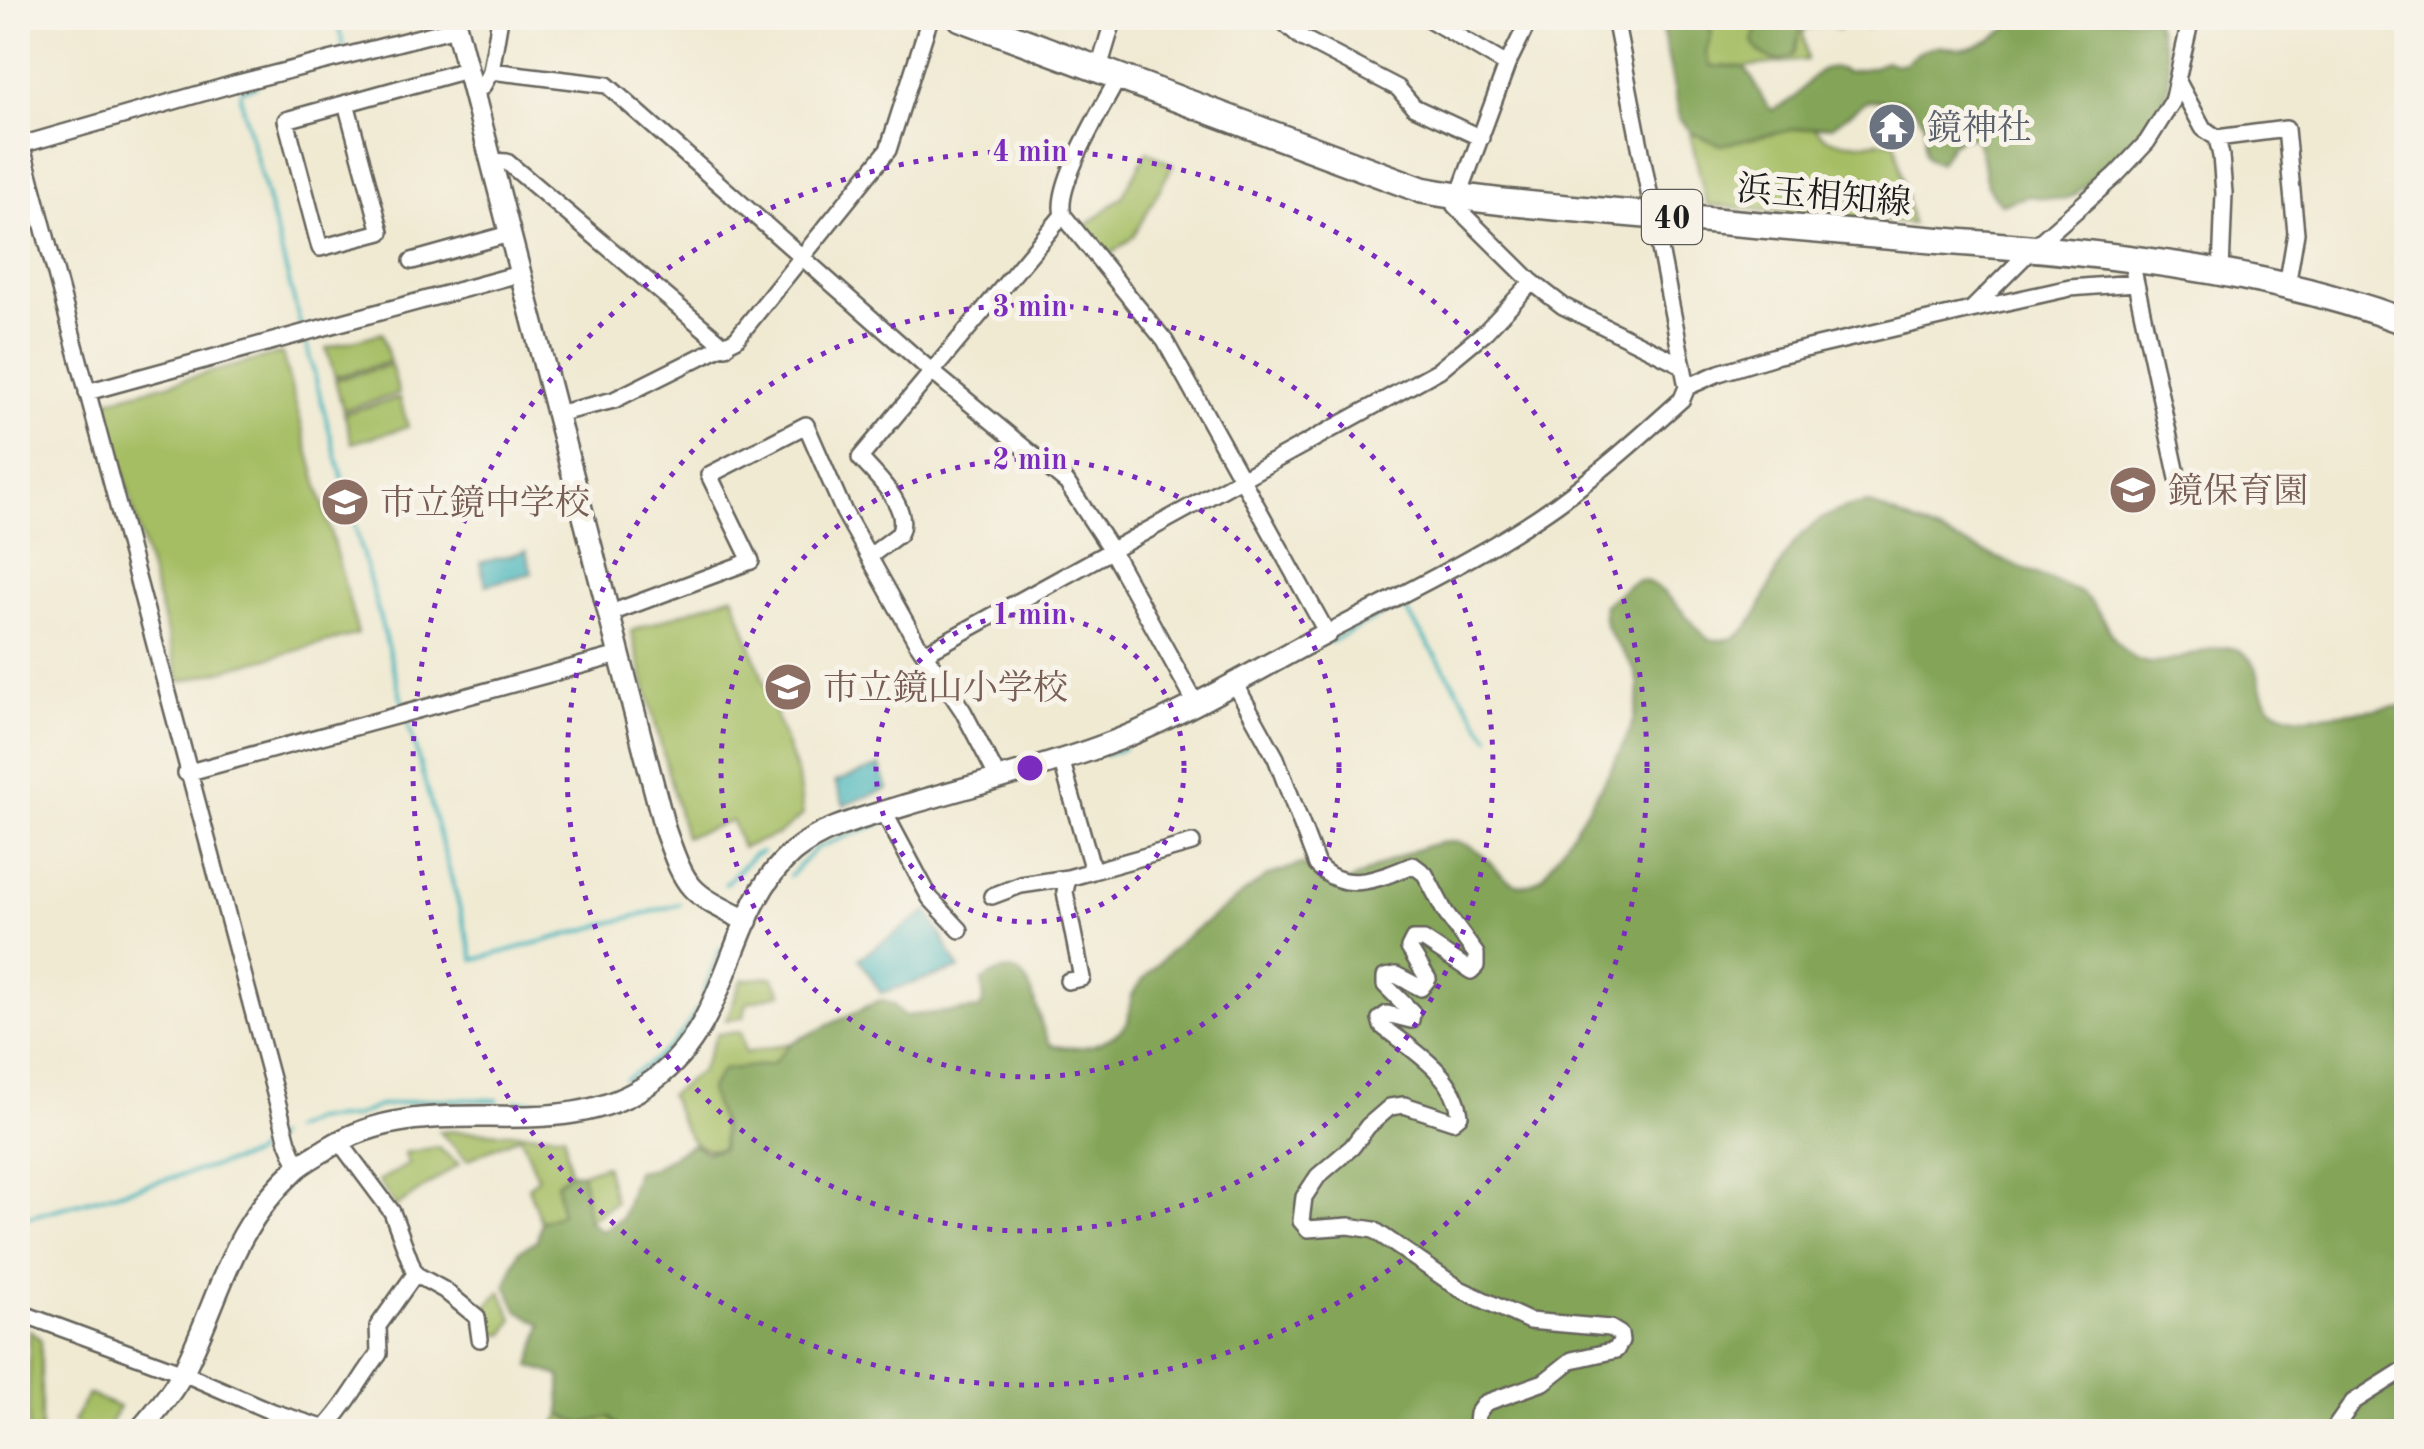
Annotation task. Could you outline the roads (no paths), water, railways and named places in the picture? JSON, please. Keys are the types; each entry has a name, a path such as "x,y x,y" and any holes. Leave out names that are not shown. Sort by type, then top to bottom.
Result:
{"main road":[{"name":"浜玉相知線","path":"961,18 1422,190 1652,216 2033,248 2134,272 2221,272 2287,286 2406,322"}],"street":[{"path":"346,103 381,232 320,248 286,120 346,103 468,80 482,87 490,72 500,18"},
{"path":"556,414 614,400 736,340 888,150 930,18"},
{"path":"1114,18 1109,72 1065,184 1062,215 1165,341 1326,633"},
{"path":"1279,18 1302,38 1398,88 1414,107 1481,138"},
{"path":"1427,18 1507,65"},
{"path":"1530,18 1507,65 1458,197 1457,210 1532,282 1563,306 1680,364"},
{"path":"1615,18 1687,388"},
{"path":"1971,310 2033,248 2116,175 2146,142 2172,102 2192,18"},
{"path":"298,1166 282,1124 186,772 19,138 455,23 665,830 684,881 695,893 747,921"},
{"path":"490,72 607,84 932,371 1067,483 1110,550 1195,702"},
{"path":"2177,80 2203,128 2217,138 2286,129 2296,233 2287,286"},
{"path":"2217,138 2224,194 2221,272"},
{"path":"490,161 508,162 726,346"},
{"path":"870,556 899,534 902,518 886,487 860,458 1062,215"},
{"path":"412,261 509,234"},
{"path":"138,1432 183,1372 235,1246 259,1208 298,1166 339,1141 391,1120 433,1115 552,1116 581,1112 652,1082 680,1058 704,1022 747,921 766,886 790,855 830,830 1100,747 1234,682 1475,555 1555,505 1622,453 1682,399 1687,388 1719,373 1775,356 2134,272 2180,488"},
{"path":"88,392 520,274"},
{"path":"926,653 1439,370 1486,331 1532,282"},
{"path":"608,614 751,561 710,476 806,426 844,512 964,712 998,778"},
{"path":"186,772 619,655"},
{"path":"1234,682 1276,758 1317,865 1328,877 1354,884 1413,865 1425,874 1445,912 1476,954 1472,971 1424,940 1413,940 1409,948 1428,978 1421,988 1396,975 1385,977 1385,984 1412,1012 1411,1020 1387,1014 1380,1019 1382,1026 1452,1088 1460,1115 1453,1121 1404,1105 1390,1107 1318,1176 1304,1197 1301,1221 1308,1229 1349,1226 1374,1230 1460,1289 1529,1321 1610,1328 1620,1334 1622,1341 1616,1350 1572,1360 1544,1382 1485,1403 1476,1423 1486,1432"},
{"path":"1061,759 1093,870"},
{"path":"884,812 930,898 960,930"},
{"path":"992,896 1021,885 1068,878 1192,843"},
{"path":"1068,878 1064,892 1082,978 1068,981"},
{"path":"339,1141 392,1212 415,1274 444,1290 477,1317 480,1339"},
{"path":"18,1312 183,1372 270,1411 330,1430 360,1377 379,1354 378,1326 415,1274"},
{"path":"2332,1432 2353,1402 2406,1372"}],"water":[{"path":"526,551 532,573 486,585 480,563"},
{"path":"880,766 888,789 844,805 835,782"},
{"path":"928,911 959,969 881,993 859,958"}],"waterway":[{"path":"336,18 344,48"},
{"path":"256,86 242,90 240,96 301,327"},
{"path":"304,336 404,708"},
{"path":"1330,642 1402,604 1489,737"},
{"path":"407,718 474,960 680,904"},
{"path":"1105,755 1124,748"},
{"path":"790,876 816,848 882,823"},
{"path":"725,884 753,855 762,852"},
{"path":"703,995 721,948"},
{"path":"625,1079 667,1049 697,1009"},
{"path":"561,1102 609,1088"},
{"path":"291,1130 312,1120 353,1117 379,1106 430,1099 498,1100"},
{"path":"516,1101 540,1102"},
{"path":"18,1220 251,1156 276,1137"}],"place":[{"name":"鏡神社","path":"1892,127"},
{"name":"鏡保育園","path":"2133,490"},
{"name":"市立鏡中学校","path":"345,502"},
{"name":"市立鏡山小学校","path":"788,687"}]}
